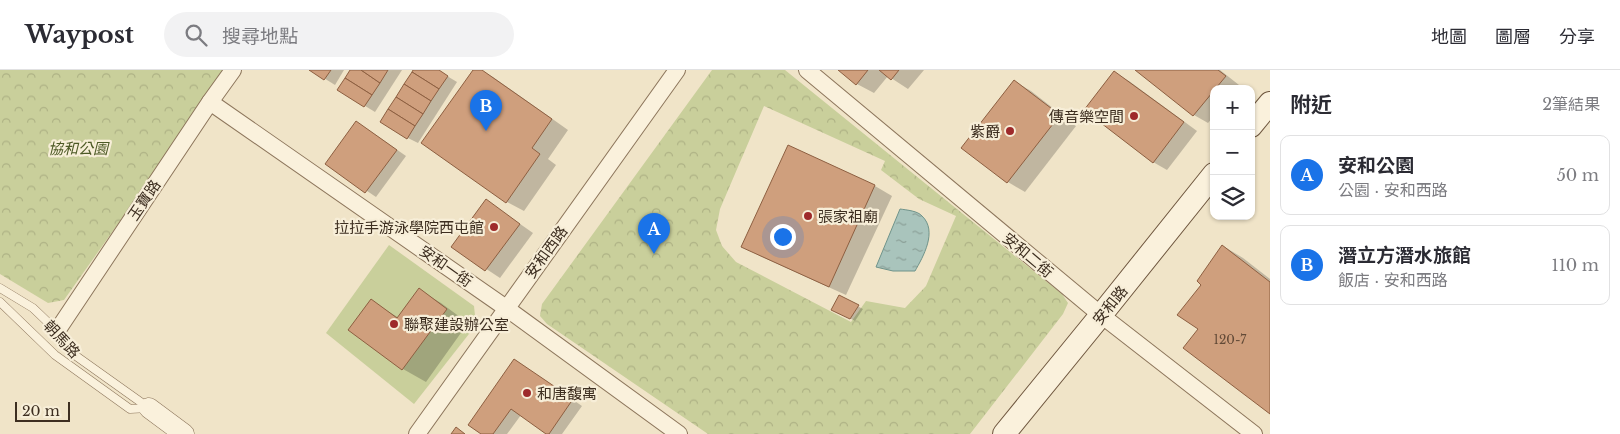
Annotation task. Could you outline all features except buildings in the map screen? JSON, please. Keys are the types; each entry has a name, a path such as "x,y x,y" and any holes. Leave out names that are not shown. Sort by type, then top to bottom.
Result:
{"main road":[{"path":"1255,121 1270,102"},
{"name":"安和路","path":"1004,434 1213,175"}],"street":[{"name":"玉寶路","path":"57,330 233,70"},
{"name":"安和西路","path":"417,434 677,70"},
{"name":"安和二街","path":"807,70 1101,316 1254,434"},
{"name":"安和一街","path":"210,102 506,308 679,434"},
{"name":"朝馬路","path":"149,408 184,434"}],"lane":[{"name":"朝馬路","path":"0,288 33,308 57,330 76,356 149,408"},
{"name":"朝馬路","path":"0,302 55,355 130,410 149,408"}],"green space":[{"name":"協和公園","path":"0,70 227,70 64,300 48,303 0,274"},
{"path":"712,70 785,70 1062,294 1068,303 1063,314 970,434 708,434 547,324 540,316 542,304","holes":["764,106 885,161 881,170 919,199 956,216 926,286 905,308 866,301 851,322 736,262 722,246 716,230 720,209"]},
{"path":"389,245 474,306 476,325 414,404 326,333"}],"water":[{"path":"900,209 920,214 927,222 929,229 928,244 915,271 893,271 876,267"}],"place":[{"name":"傳音樂空間","path":"1134,116"},
{"name":"潛立方潛水旅館","path":"486,131"},
{"name":"紫爵","path":"1010,131"},
{"name":"張家祖廟","path":"808,216"},
{"name":"拉拉手游泳學院西屯館","path":"494,227"},
{"name":"安和公園","path":"654,254"},
{"name":"聯聚建設辦公室","path":"394,324"},
{"name":"和唐馥寓","path":"527,393"}]}
